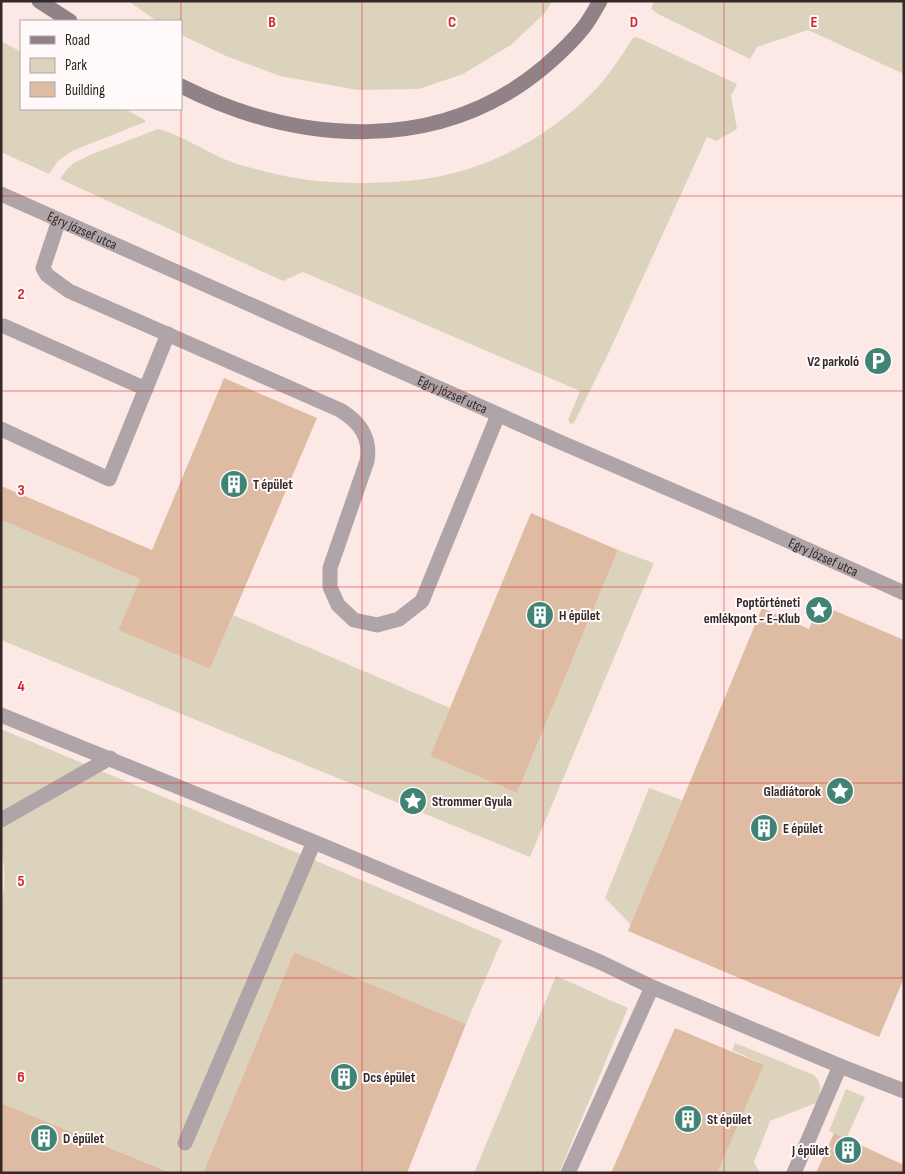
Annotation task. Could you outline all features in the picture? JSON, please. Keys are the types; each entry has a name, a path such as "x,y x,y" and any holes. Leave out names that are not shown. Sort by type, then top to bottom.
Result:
{"main road":[{"path":"39,1 68,20"},
{"path":"182,87 212,102 253,116 290,124 337,131 377,131 414,128 467,113 496,100 527,81 554,58 584,27 600,1"}],"street":[{"name":"Egry József utca","path":"1,194 904,593"},
{"path":"59,220 43,268 47,275 69,291 340,410 353,418 364,432 369,449 368,461 330,568 330,588 338,605 354,620 377,625 399,619 422,601 498,415"},
{"path":"4,326 146,389"},
{"path":"1,430 109,479 168,334"},
{"path":"1,715 314,842 600,962 840,1066 904,1091"},
{"path":"1,820 110,758"},
{"path":"185,1143 314,842"},
{"path":"568,1173 652,986"},
{"path":"794,1173 840,1066"}],"green space":[{"path":"128,1 552,1 545,13 511,45 463,74 419,89 358,90 280,76 226,56 182,35 182,20 156,20"},
{"path":"654,1 904,1 904,74 808,30 757,47 750,59 660,15 651,9"},
{"path":"637,37 737,84 731,96 737,129 716,141 707,137 609,352 574,423 571,424 568,420 580,391 303,272 283,281 60,179 74,163 158,129 182,138 229,161 292,178 330,182 369,183 414,180 463,171 504,155 544,133 595,90 633,38"},
{"path":"1,41 20,51 20,110 127,110 145,120 145,122 72,151 58,161 49,174 1,152"},
{"path":"1,520 140,579 118,630 210,669 233,615 450,708 430,756 517,793 618,550 654,563 530,857 1,640"},
{"path":"1,729 502,940 466,1024 294,952 203,1173 172,1173 1,1103 1,903 4,890 4,876 1,849"},
{"path":"649,788 682,800 631,925 605,898"},
{"path":"556,976 628,1008 559,1173 474,1173"},
{"path":"735,1043 814,1075 820,1085 820,1092 816,1103 770,1121 754,1162 760,1173 717,1172 764,1065 732,1050"},
{"path":"846,1089 865,1097 846,1139 829,1131"}],"building":[{"name":"T épület","path":"224,378 317,418 210,669 118,630 140,579 1,520 1,486 152,550"},
{"name":"H épület","path":"531,513 618,550 517,793 430,756"},
{"name":"E épület","path":"819,604 904,640 904,978 879,1037 628,931 762,608 809,629"},
{"name":"Dcs épület","path":"294,952 466,1024 407,1173 203,1173"},
{"name":"St épület","path":"675,1028 764,1065 717,1173 611,1173"},
{"name":"D épület","path":"1,1103 169,1172 1,1173"},
{"name":"J épület","path":"834,1133 904,1165 904,1173 816,1173"}],"place":[{"name":"V2 parkoló","path":"878,361"},
{"name":"T épület","path":"234,484"},
{"name":"Poptörténeti emlékpont - E-Klub","path":"819,610"},
{"name":"H épület","path":"540,615"},
{"name":"Gladiátorok","path":"840,791"},
{"name":"Strommer Gyula","path":"413,801"},
{"name":"E épület","path":"764,828"},
{"name":"Dcs épület","path":"344,1077"},
{"name":"St épület","path":"688,1119"},
{"name":"D épület","path":"44,1138"},
{"name":"J épület","path":"848,1150"}]}
